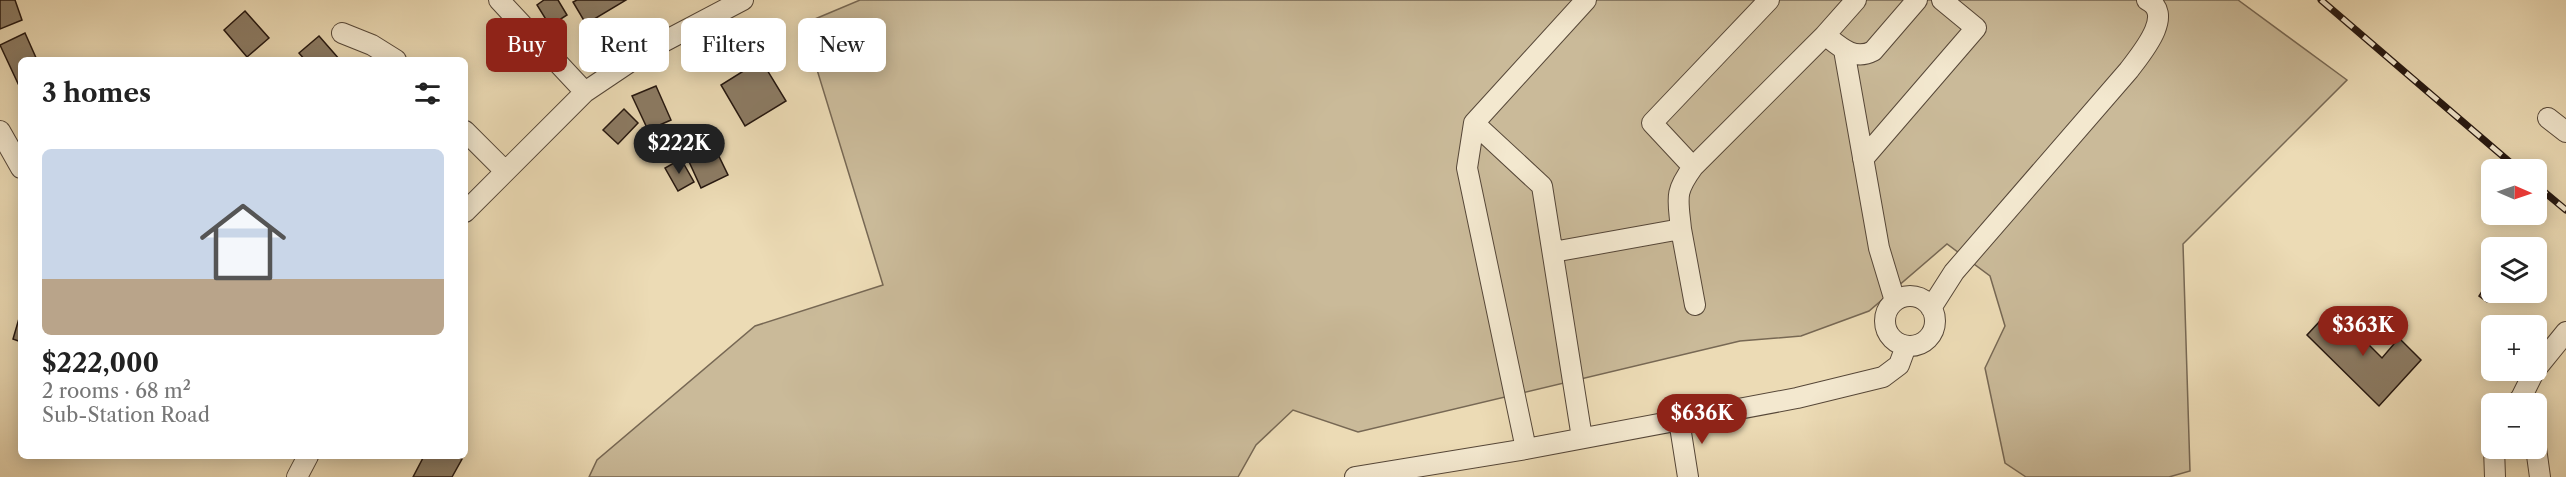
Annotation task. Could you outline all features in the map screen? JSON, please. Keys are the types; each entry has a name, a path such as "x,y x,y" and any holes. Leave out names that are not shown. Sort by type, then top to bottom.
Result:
{"street":[{"path":"499,0 585,92"},
{"path":"468,209 585,92 646,51 743,0"},
{"path":"1526,449 1467,168 1474,123 1586,0"},
{"path":"1693,167 1652,123 1769,0"},
{"path":"1695,305 1681,229 1678,195 1681,183 1693,167 1825,35 1856,0"},
{"path":"1825,35 1844,50 1856,55 1865,55 1873,51 1917,0"},
{"path":"1863,159 1976,28 1942,0"},
{"path":"1931,308 1954,272 2129,70 2152,38 2157,28 2158,12 2152,2 2147,0"},
{"path":"342,33 372,45 391,57"},
{"path":"1844,50 1879,248 1895,301"},
{"path":"2548,118 2566,132"},
{"path":"1474,123 1542,186 1582,438"},
{"path":"0,131 18,163"},
{"path":"468,134 505,171"},
{"path":"1552,252 1681,229"},
{"path":"1902,297 1918,298 1931,308 1935,324 1928,339 1914,346 1898,344 1887,331 1886,315 1895,301 1902,297"},
{"path":"2547,356 2566,332"},
{"path":"1355,477 1526,449 1797,398 1883,377 1899,365 1906,346"},
{"path":"1679,420 1688,477"},
{"path":"297,477 306,459"},
{"path":"2494,459 2494,477"},
{"path":"2538,459 2540,477"}],"shaded area":[{"path":"860,0 2238,0 2347,80 2183,244 2190,471 2169,477 2026,477 2005,463 1985,368 2005,326 1990,276 1947,244 1869,311 1801,336 1740,341 1358,432 1293,410 1256,445 1238,477 589,477 597,460 755,326 883,285 818,72 886,72 886,18 817,18"}],"building":[{"path":"0,0 15,0 22,20 0,29"},
{"path":"544,0 558,0 567,15 562,18 545,18 537,5"},
{"path":"577,0 626,0 596,18 582,18 573,2"},
{"path":"245,11 269,38 247,57 224,30"},
{"path":"25,33 36,57 18,57 18,84 0,45"},
{"path":"319,36 337,57 302,57 299,53"},
{"path":"742,72 768,72 786,101 745,126 721,85"},
{"path":"656,86 671,120 648,130 632,96"},
{"path":"624,109 638,123 618,144 603,130"},
{"path":"712,142 728,175 701,188 686,155"},
{"path":"681,159 694,182 678,191 665,168"},
{"path":"2332,308 2382,358 2399,338 2421,360 2379,406 2307,335"},
{"path":"18,322 18,341 13,339"},
{"path":"422,459 462,459 452,477 413,477"}],"railway":[{"path":"2321,0 2506,159"},
{"path":"2547,194 2566,210"}]}
